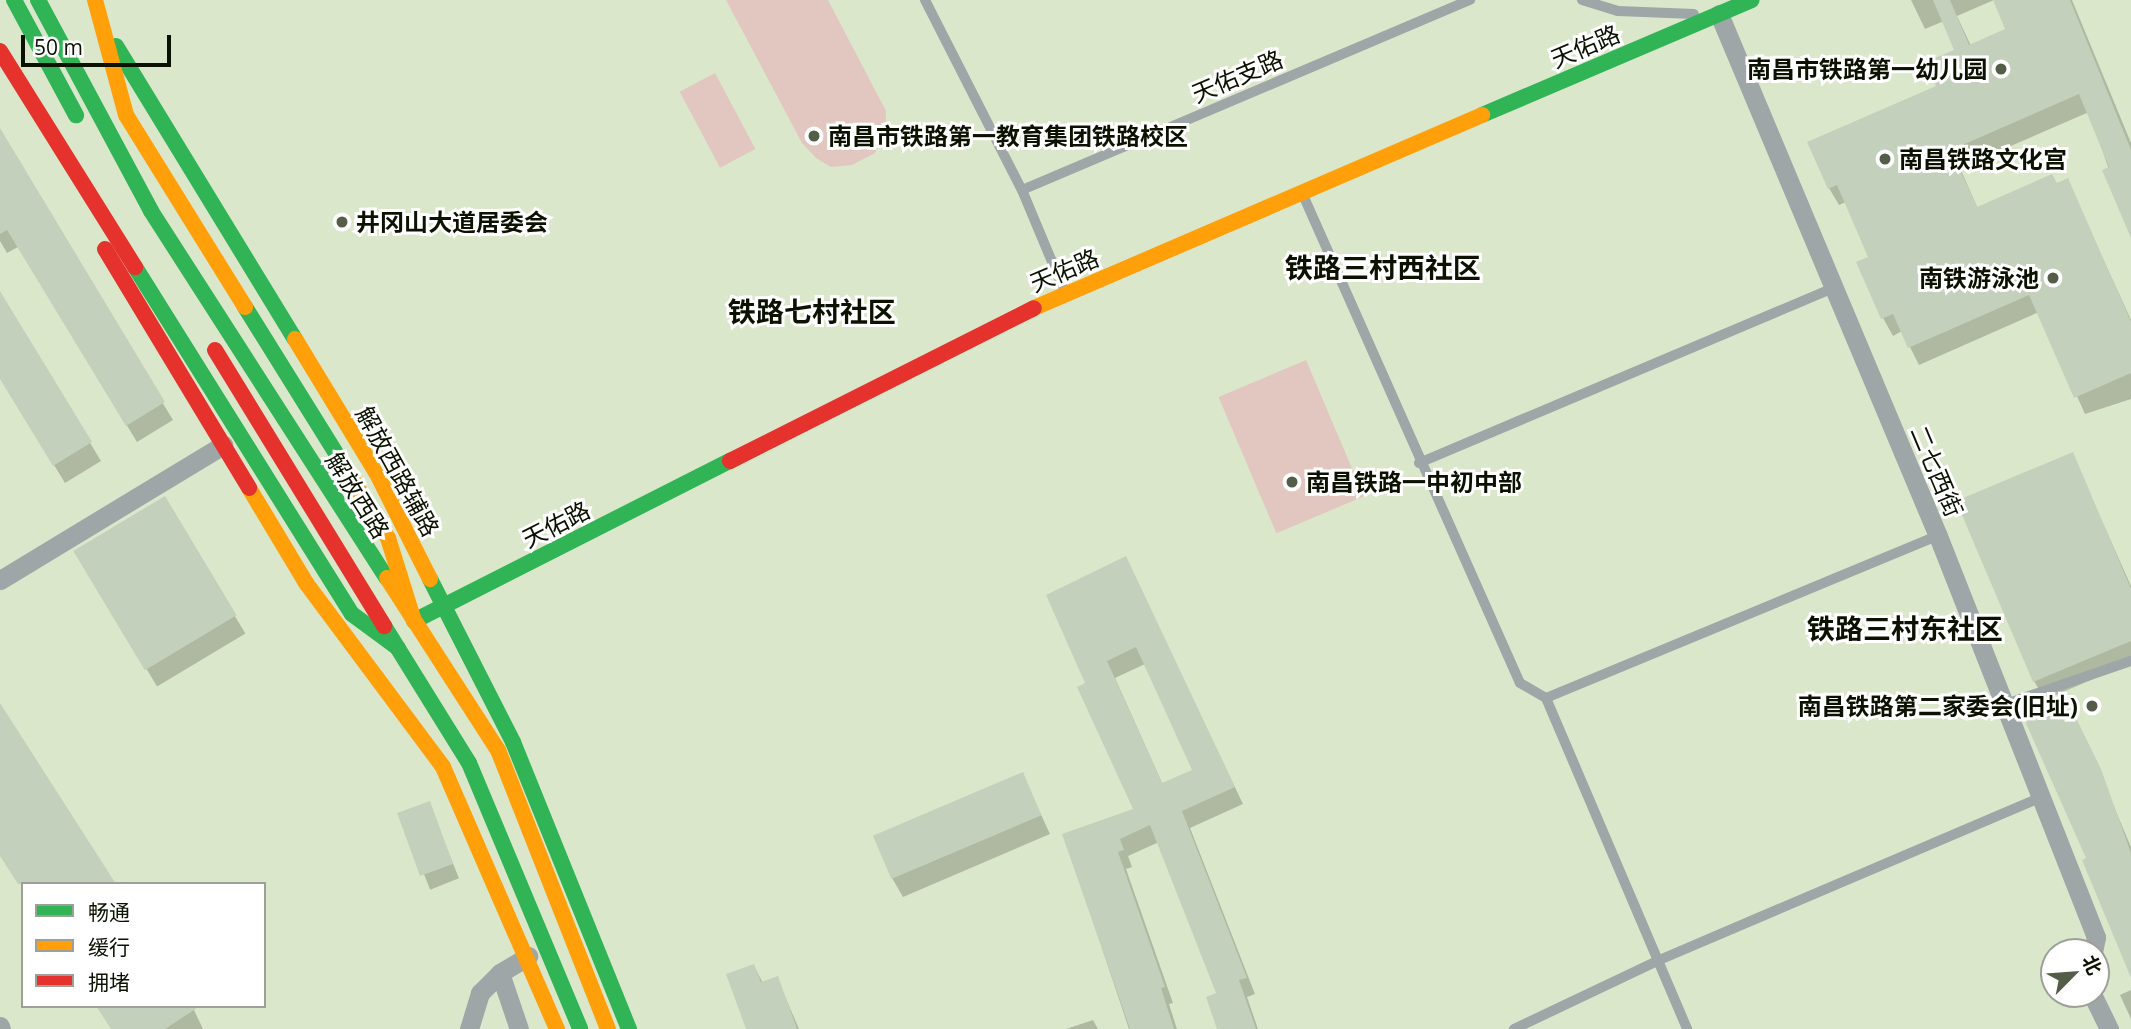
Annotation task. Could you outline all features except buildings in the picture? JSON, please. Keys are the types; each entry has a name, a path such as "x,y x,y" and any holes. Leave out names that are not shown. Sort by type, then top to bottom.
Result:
{"main road":[{"path":"14,0 86,133"},
{"name":"解放西路","path":"38,0 151,211 498,750 608,1029"},
{"path":"94,0 126,115 388,538 414,621"},
{"name":"解放西路辅路","path":"94,0 121,56 376,472 513,741 629,1029"},
{"name":"天佑路","path":"414,621 1065,294 1751,0"},
{"path":"0,51 352,614 398,648"},
{"path":"0,74 306,583 443,767 489,810"},
{"name":"解放西路","path":"207,336 469,763 580,1029"},
{"path":"513,741 519,802"},
{"path":"443,767 528,956 557,1029"},
{"path":"538,850 575,894"},
{"path":"511,860 516,929"},
{"name":"解放西路辅路","path":"614,989 642,1029"}],"street":[{"name":"二七西街","path":"1719,14 1938,536 2096,938"},
{"path":"0,580 223,444"},
{"path":"469,1029 481,993 500,973 528,956"},
{"path":"500,973 519,1029"},
{"path":"2099,1008 2109,1029"}],"lane":[{"path":"925,0 1022,190 1065,294"},
{"name":"天佑支路","path":"1022,190 1470,0"},
{"path":"1582,0 1644,14 1719,14"},
{"path":"1302,192 1419,463 1520,683 1546,698 1686,1029"},
{"path":"1419,463 1834,288"},
{"path":"1546,698 1938,536"},
{"path":"2003,705 2131,661"},
{"path":"1514,1029 1657,961 2039,799"}],"shaded area":[{"path":"726,0 828,0 886,111 885,135 875,153 852,165 831,167 816,158 802,143"},
{"path":"715,73 755,149 720,168 680,92"},
{"path":"1306,360 1364,496 1276,533 1219,397"}],"traffic: fast":[{"path":"14,0 76,115"},
{"path":"38,0 151,211 387,578"},
{"path":"1482,115 1751,0"},
{"path":"116,46 295,339"},
{"path":"135,267 352,614 398,648"},
{"path":"245,307 344,466"},
{"path":"414,621 730,461"},
{"path":"430,579 513,742 629,1029"},
{"path":"384,626 469,763 580,1029"}],"traffic: slow":[{"path":"95,0 126,115 245,307"},
{"path":"1034,308 1482,115"},
{"path":"295,339 376,472 430,579"},
{"path":"344,466 388,538 414,621"},
{"path":"249,488 306,583 443,767 557,1029"},
{"path":"387,578 498,750 608,1029"}],"traffic: jam":[{"path":"0,51 135,267"},
{"path":"105,249 249,488"},
{"path":"730,461 1034,308"},
{"path":"215,350 384,626"}],"place":[{"name":"南昌市铁路第一幼儿园","path":"2001,69"},
{"name":"南昌市铁路第一教育集团铁路校区","path":"814,136"},
{"name":"南昌铁路文化宫","path":"1885,159"},
{"name":"井冈山大道居委会","path":"342,222"},
{"name":"南铁游泳池","path":"2053,278"},
{"name":"南昌铁路一中初中部","path":"1292,482"},
{"name":"南昌铁路第二家委会(旧址)","path":"2092,706"}],"district":[{"name":"铁路三村西社区","path":"1383,267"},
{"name":"铁路七村社区","path":"812,311"},
{"name":"铁路三村东社区","path":"1905,628"}]}
